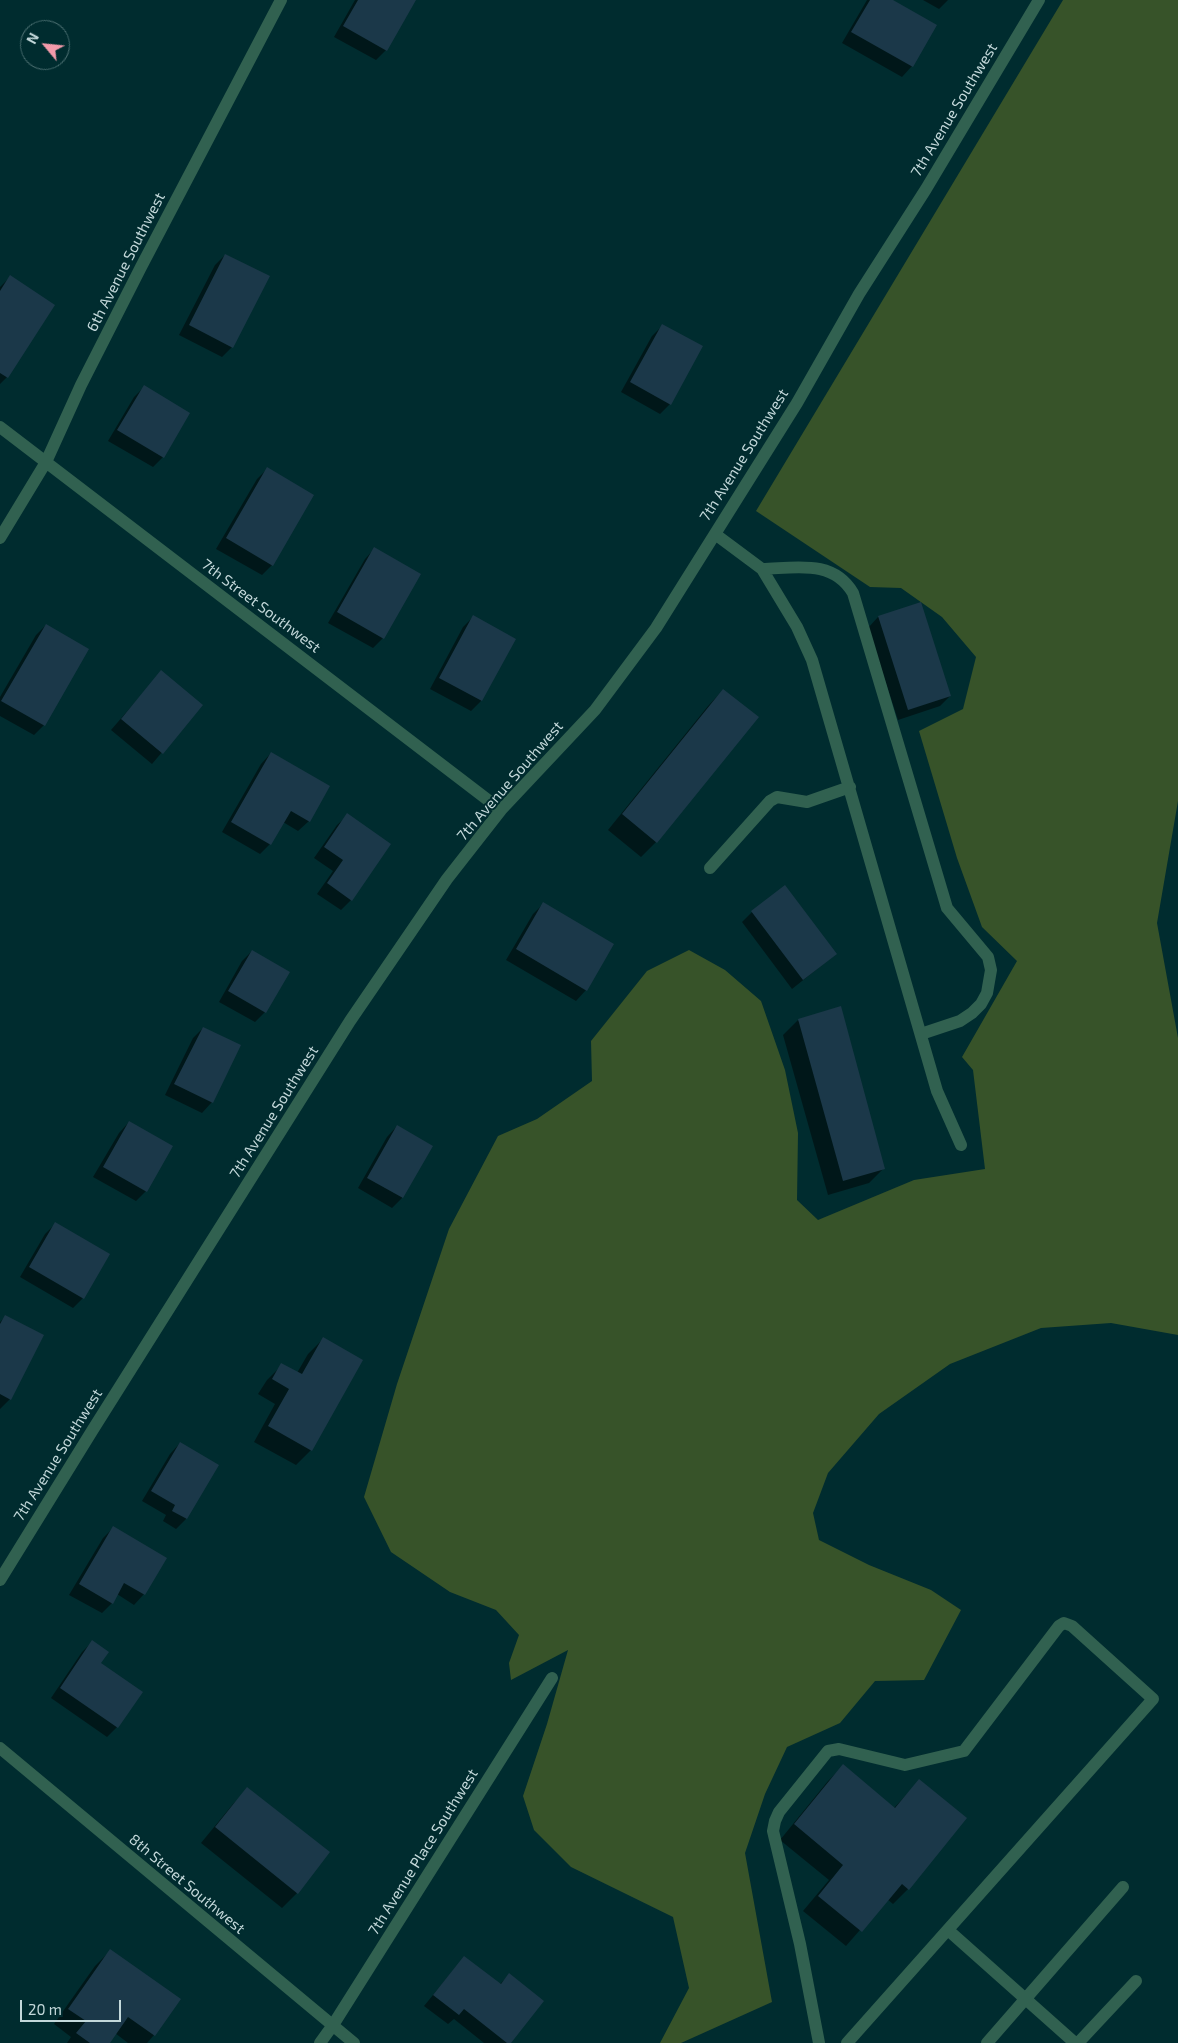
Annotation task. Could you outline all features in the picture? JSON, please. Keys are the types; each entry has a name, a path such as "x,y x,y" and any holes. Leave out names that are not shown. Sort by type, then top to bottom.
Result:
{"street":[{"name":"6th Avenue Southwest","path":"0,538 46,462 81,385 281,0"},
{"name":"7th Avenue Southwest","path":"0,1580 350,1021 447,879 502,810 595,710 656,628 797,402 859,294 926,189 1038,0"},
{"name":"7th Street Southwest","path":"0,427 502,810"},
{"path":"715,534 762,569 797,627 812,660 936,1091 962,1145"},
{"path":"762,569 820,569 834,573 847,583 853,593 947,908 988,957 991,970 990,982 981,1004 960,1021 921,1034"},
{"path":"710,868 770,801 776,797 807,802 850,787"},
{"path":"819,2043 800,1944 773,1831 779,1812 828,1751 839,1749 904,1764 964,1750 1059,1626 1064,1623 1072,1626 1153,1699 847,2043"},
{"name":"7th Avenue Place Southwest","path":"320,2043 552,1678"},
{"name":"8th Street Southwest","path":"0,1748 354,2043"},
{"path":"988,2043 1123,1887"},
{"path":"948,1930 1076,2043 1136,1981"}],"green space":[{"path":"1063,0 1178,0 1178,801 1157,923 1178,1038 1178,1335 1111,1323 1041,1328 950,1364 879,1414 828,1473 813,1513 819,1540 869,1565 931,1590 961,1610 924,1680 875,1681 840,1723 787,1747 765,1794 745,1853 772,2002 681,2043 660,2043 689,1988 673,1917 571,1867 534,1830 523,1796 547,1724 568,1650 511,1680 509,1663 519,1635 496,1610 450,1592 391,1552 364,1497 397,1384 449,1229 498,1136 537,1119 592,1081 591,1041 647,971 689,950 725,970 761,1001 785,1070 798,1133 797,1200 818,1220 914,1180 985,1169 973,1070 962,1057 1017,961 982,927 957,858 919,731 963,709 976,657 942,617 901,588 870,587 756,511"}],"building":[{"path":"358,0 416,0 387,51 343,26"},
{"path":"870,0 893,0 937,25 913,67 851,32"},
{"path":"225,254 270,276 233,348 189,325"},
{"path":"10,275 55,305 8,378 0,373 0,291"},
{"path":"662,324 703,346 671,405 630,382"},
{"path":"144,385 190,413 164,458 117,430"},
{"path":"267,467 314,495 273,566 226,538"},
{"path":"374,547 421,574 384,639 337,612"},
{"path":"921,602 951,696 908,710 878,616"},
{"path":"473,615 516,639 482,701 439,678"},
{"path":"46,624 89,649 45,726 1,701"},
{"path":"161,670 203,705 163,754 121,719"},
{"path":"723,689 759,717 657,843 622,814"},
{"path":"271,752 330,786 310,822 291,811 271,845 231,822"},
{"path":"347,813 391,844 352,901 327,883 343,860 324,847"},
{"path":"785,885 837,954 803,980 751,911"},
{"path":"543,902 614,944 587,991 516,949"},
{"path":"252,950 290,972 266,1013 228,991"},
{"path":"841,1006 885,1169 843,1181 798,1019"},
{"path":"203,1027 241,1045 213,1103 174,1084"},
{"path":"129,1121 173,1146 147,1192 103,1167"},
{"path":"397,1125 433,1146 403,1198 367,1178"},
{"path":"55,1222 110,1254 84,1299 29,1267"},
{"path":"5,1315 44,1335 11,1400 0,1394 0,1324"},
{"path":"323,1337 363,1360 312,1451 268,1426 289,1389 272,1379 281,1363 302,1374"},
{"path":"180,1442 219,1465 187,1519 172,1511 175,1505 151,1491"},
{"path":"113,1526 167,1558 145,1595 124,1583 113,1604 79,1584"},
{"path":"92,1640 109,1652 101,1663 143,1692 118,1728 60,1688"},
{"path":"843,1764 895,1808 919,1779 967,1818 909,1890 902,1884 862,1932 818,1896 843,1865 794,1824"},
{"path":"247,1787 330,1852 298,1894 215,1827"},
{"path":"110,1949 181,1999 155,2036 128,2017 110,2043 90,2043 76,2033 86,2021 68,2009"},
{"path":"464,1956 501,1984 509,1973 544,2001 511,2043 507,2043 464,2009 459,2015 433,1995"}]}
